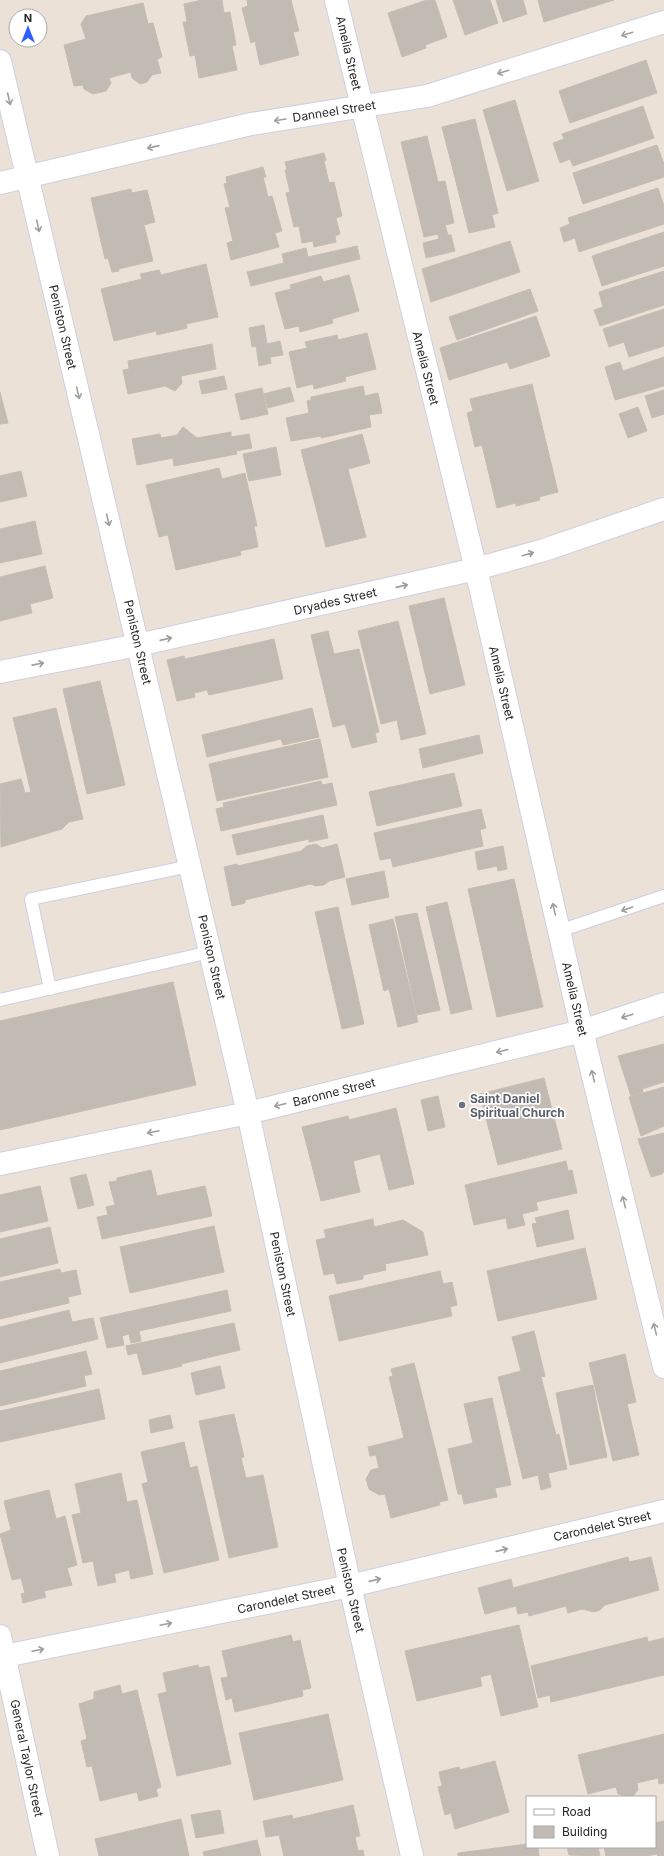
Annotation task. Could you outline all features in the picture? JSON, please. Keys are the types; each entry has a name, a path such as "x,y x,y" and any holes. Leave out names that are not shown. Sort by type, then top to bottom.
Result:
{"street":[{"name":"Amelia Street","path":"336,0 476,569 582,1031 664,1366"},
{"name":"Danneel Street","path":"0,183 251,124 427,96 664,22"},
{"name":"Peniston Street","path":"0,61 248,1113 350,1586 412,1856"},
{"name":"Dryades Street","path":"0,672 138,645 476,569 544,550 664,509"},
{"name":"Baronne Street","path":"0,1164 248,1113 582,1031 664,1004"},
{"name":"Carondelet Street","path":"1,1650 350,1586 664,1511"},
{"name":"General Taylor Street","path":"1,1650 48,1856"}],"lane":[{"path":"50,989 31,899 190,866"},
{"path":"559,931 664,896"},
{"path":"0,1000 210,952"}],"building":[{"path":"202,0 222,0 224,13 230,12 236,45 232,46 237,70 199,78 195,55 190,56 183,22 187,22 184,4"},
{"path":"247,0 291,0 299,31 293,32 299,55 260,65 255,41 251,43 242,8 248,6"},
{"path":"427,0 435,0 447,37 425,45 426,48 402,57 388,13"},
{"path":"453,0 490,0 498,23 465,35"},
{"path":"496,0 523,0 527,14 503,22"},
{"path":"538,0 614,0 544,22"},
{"path":"143,3 148,24 153,23 162,57 157,59 161,73 152,75 147,82 140,84 132,78 131,72 109,78 111,83 106,91 93,94 84,89 83,85 74,86 64,45 86,39 81,24 86,16"},
{"path":"646,60 657,93 570,123 559,91"},
{"path":"515,100 539,181 507,191 483,110"},
{"path":"643,106 654,138 573,166 570,159 560,163 553,143 564,139 562,134"},
{"path":"475,119 498,213 492,215 495,227 469,233 442,127"},
{"path":"427,136 438,182 445,181 454,223 445,225 448,235 451,235 455,251 426,258 423,243 439,239 438,234 424,237 401,142"},
{"path":"657,145 664,164 664,177 583,204 573,173"},
{"path":"324,153 326,160 324,161 329,183 334,182 342,216 336,218 340,234 335,236 336,242 314,247 313,241 302,243 299,226 294,227 286,193 290,192 285,170 287,170 285,162"},
{"path":"263,167 266,177 263,177 268,197 272,196 282,231 275,233 279,247 231,260 227,243 233,241 225,208 230,207 224,184 227,183 226,177"},
{"path":"658,188 664,206 664,224 579,252 575,238 564,242 560,228 570,224 568,218"},
{"path":"131,189 132,193 147,190 155,222 144,225 153,261 118,269 119,271 112,272 108,258 105,259 91,198"},
{"path":"664,232 664,266 602,286 592,256"},
{"path":"510,241 520,272 431,302 422,269"},
{"path":"357,246 360,259 251,286 247,272 284,263 282,254 306,248 308,257"},
{"path":"206,264 218,317 186,324 187,328 157,335 156,331 114,341 101,289 142,279 140,274 159,270 161,275"},
{"path":"664,271 664,305 600,326 594,310 603,307 599,292"},
{"path":"349,275 359,311 332,319 333,323 300,332 299,326 285,329 275,293 291,289 290,285 321,276 323,282"},
{"path":"530,289 538,311 457,340 449,317"},
{"path":"664,309 664,346 629,357 624,342 609,347 603,329"},
{"path":"536,316 550,356 510,369 507,362 449,380 440,348"},
{"path":"264,325 267,344 280,341 283,355 270,357 271,363 259,366 256,346 252,347 249,328"},
{"path":"367,333 376,369 345,377 346,381 314,389 313,384 297,388 289,352 307,348 305,342 337,335 338,340"},
{"path":"212,344 216,369 181,376 182,383 175,391 165,386 128,394 123,370 129,369 128,361"},
{"path":"664,357 664,386 615,400 605,367 620,362 623,371"},
{"path":"224,376 227,389 202,394 199,381"},
{"path":"532,384 558,492 539,497 540,500 516,506 516,503 497,508 482,445 475,447 467,413 473,411 470,399"},
{"path":"363,386 365,396 378,393 382,413 369,415 371,427 321,438 321,436 291,441 286,418 309,413 307,401 311,400 311,397"},
{"path":"290,387 294,401 268,408 264,394"},
{"path":"262,388 268,414 241,420 235,394"},
{"path":"664,390 664,414 652,418 645,396"},
{"path":"0,392 8,423 0,424"},
{"path":"638,407 647,431 628,438 619,414"},
{"path":"183,427 197,438 231,432 231,437 249,434 252,448 236,451 237,454 174,466 173,458 137,465 132,439 160,434 161,438 177,435"},
{"path":"362,434 370,463 348,469 366,537 326,547 301,450"},
{"path":"276,447 281,475 249,481 243,454"},
{"path":"219,468 222,479 245,473 257,526 254,526 258,547 240,551 241,555 176,570 168,535 159,537 146,485"},
{"path":"21,471 27,496 0,502 0,476"},
{"path":"35,521 42,554 0,563 0,529"},
{"path":"45,566 53,598 30,604 32,613 0,621 0,577"},
{"path":"444,598 465,685 430,694 409,606"},
{"path":"398,621 426,734 401,740 397,720 381,724 358,631"},
{"path":"328,631 334,654 359,649 379,732 375,733 377,742 352,748 345,724 333,727 311,635"},
{"path":"274,639 283,679 209,695 207,690 194,693 195,697 177,701 167,660 184,656 185,659"},
{"path":"100,681 125,785 87,794 63,689"},
{"path":"56,708 83,819 69,822 62,829 1,847 0,784 21,779 25,793 31,792 13,718"},
{"path":"312,708 319,737 283,745 281,739 207,757 202,735"},
{"path":"479,735 483,753 423,768 419,749"},
{"path":"320,739 328,777 217,801 209,764"},
{"path":"454,773 462,806 377,826 369,792"},
{"path":"321,781 322,785 332,783 337,805 221,831 216,809 224,807 223,803"},
{"path":"481,809 486,828 480,830 483,846 393,867 391,858 380,860 374,833"},
{"path":"323,815 328,838 309,842 309,839 237,855 232,835"},
{"path":"316,844 322,848 337,844 345,877 329,881 324,885 315,886 311,884 245,900 245,903 232,906 224,867 237,864 238,866 301,851 307,846"},
{"path":"503,846 507,869 498,871 497,866 478,870 475,852"},
{"path":"384,871 389,897 352,905 346,879"},
{"path":"514,879 543,1007 497,1017 468,889"},
{"path":"447,902 472,1009 451,1014 426,907"},
{"path":"338,907 364,1024 342,1029 315,912"},
{"path":"417,913 440,1010 417,1015 395,917"},
{"path":"393,919 418,1022 398,1027 389,989 384,991 369,925"},
{"path":"173,982 196,1085 0,1130 0,1021"},
{"path":"664,1044 664,1082 642,1089 643,1092 631,1096 618,1056"},
{"path":"544,1078 562,1149 498,1165 480,1094"},
{"path":"664,1087 664,1126 641,1136 629,1097"},
{"path":"438,1096 445,1127 428,1131 421,1100"},
{"path":"396,1108 414,1184 389,1190 380,1154 353,1161 360,1192 321,1201 302,1127 348,1116 349,1120"},
{"path":"664,1133 664,1171 662,1174 651,1177 638,1139"},
{"path":"566,1161 568,1171 572,1170 577,1193 536,1202 538,1210 522,1214 525,1225 508,1229 506,1218 474,1225 465,1185"},
{"path":"151,1170 157,1196 205,1186 212,1216 102,1239 97,1217 108,1215 106,1207 115,1205 109,1182 117,1181 117,1178"},
{"path":"86,1174 94,1205 78,1209 70,1178"},
{"path":"40,1186 48,1221 0,1232 0,1195"},
{"path":"568,1210 574,1239 537,1247 532,1224 537,1223 535,1218"},
{"path":"373,1219 374,1227 403,1220 423,1232 428,1255 385,1264 386,1270 363,1275 363,1279 337,1284 334,1273 324,1275 316,1240 326,1238 324,1230"},
{"path":"214,1226 224,1272 130,1293 120,1247"},
{"path":"50,1227 58,1263 0,1277 0,1239"},
{"path":"585,1248 597,1299 498,1321 487,1271"},
{"path":"60,1269 61,1273 76,1270 81,1294 68,1297 69,1303 0,1319 0,1282"},
{"path":"440,1271 443,1284 452,1282 457,1305 450,1307 452,1316 339,1341 329,1296"},
{"path":"227,1290 231,1311 139,1331 141,1341 131,1343 129,1334 122,1336 124,1345 107,1348 100,1318"},
{"path":"69,1310 72,1322 93,1318 98,1339 0,1363 0,1327"},
{"path":"234,1323 240,1350 143,1375 137,1353 128,1355 126,1346"},
{"path":"534,1331 545,1376 541,1377 556,1435 559,1434 567,1469 548,1473 551,1487 541,1490 538,1475 523,1479 498,1377 521,1371 512,1337"},
{"path":"86,1351 92,1374 84,1376 86,1386 0,1406 0,1371"},
{"path":"625,1354 636,1402 627,1404 639,1455 613,1461 589,1363"},
{"path":"414,1363 448,1500 439,1502 440,1505 391,1518 385,1494 379,1495 369,1489 366,1479 371,1470 379,1468 376,1455 370,1456 368,1447 404,1438 389,1377 393,1376 391,1369"},
{"path":"220,1366 225,1388 196,1395 191,1373"},
{"path":"593,1385 607,1457 570,1465 556,1393"},
{"path":"99,1389 105,1419 0,1442 0,1411"},
{"path":"492,1398 511,1485 495,1488 497,1497 464,1504 462,1494 458,1494 448,1449 473,1443 464,1404"},
{"path":"234,1414 244,1457 241,1458 246,1478 263,1475 278,1547 229,1558 199,1421"},
{"path":"170,1415 173,1428 151,1433 149,1420"},
{"path":"184,1442 190,1468 197,1466 219,1560 164,1573 142,1484 148,1482 141,1452"},
{"path":"121,1473 127,1502 137,1500 153,1574 131,1579 129,1570 114,1574 116,1582 98,1586 93,1561 83,1563 72,1515 81,1513 75,1484"},
{"path":"49,1490 56,1519 65,1516 77,1565 67,1568 72,1585 44,1591 46,1597 23,1603 21,1594 25,1593 21,1578 12,1580 0,1534 11,1530 4,1501"},
{"path":"628,1557 629,1562 651,1557 659,1590 605,1605 600,1610 594,1612 582,1609 568,1613 566,1606 529,1616 528,1612 518,1614 516,1606 485,1614 478,1588 511,1579 513,1588"},
{"path":"519,1625 538,1707 501,1716 491,1674 480,1677 482,1686 417,1701 405,1651"},
{"path":"291,1635 293,1642 300,1640 311,1688 302,1690 303,1696 235,1712 232,1698 226,1700 221,1678 228,1677 222,1651"},
{"path":"647,1637 648,1642 664,1638 664,1675 551,1702 550,1695 538,1698 531,1666"},
{"path":"198,1665 199,1668 209,1666 231,1764 177,1776 158,1694 167,1692 163,1673"},
{"path":"120,1685 122,1694 137,1690 161,1787 156,1789 158,1796 139,1801 137,1792 100,1801 92,1766 87,1767 81,1741 87,1739 79,1704 94,1699 94,1692"},
{"path":"328,1714 343,1780 254,1800 239,1733"},
{"path":"664,1734 664,1783 659,1784 658,1778 637,1783 638,1790 633,1796 618,1794 616,1787 588,1794 578,1755"},
{"path":"495,1761 509,1812 455,1829 451,1813 445,1815 438,1787 442,1786 439,1772 459,1767 460,1770"},
{"path":"353,1805 360,1836 355,1837 358,1851 363,1850 364,1856 284,1856 279,1835 266,1837 263,1821 292,1815 293,1819"},
{"path":"220,1810 224,1833 196,1838 191,1815"},
{"path":"181,1819 189,1856 99,1856 95,1839"},
{"path":"664,1821 664,1856 658,1856 657,1854 646,1856 606,1856 604,1848 656,1848 656,1823"},
{"path":"257,1840 261,1856 204,1856 203,1852"},
{"path":"526,1844 526,1848 538,1848 539,1856 458,1856 458,1853"},
{"path":"567,1848 598,1848 600,1856 569,1855"}],"place":[{"name":"Saint Daniel Spiritual Church","path":"462,1105"}]}
